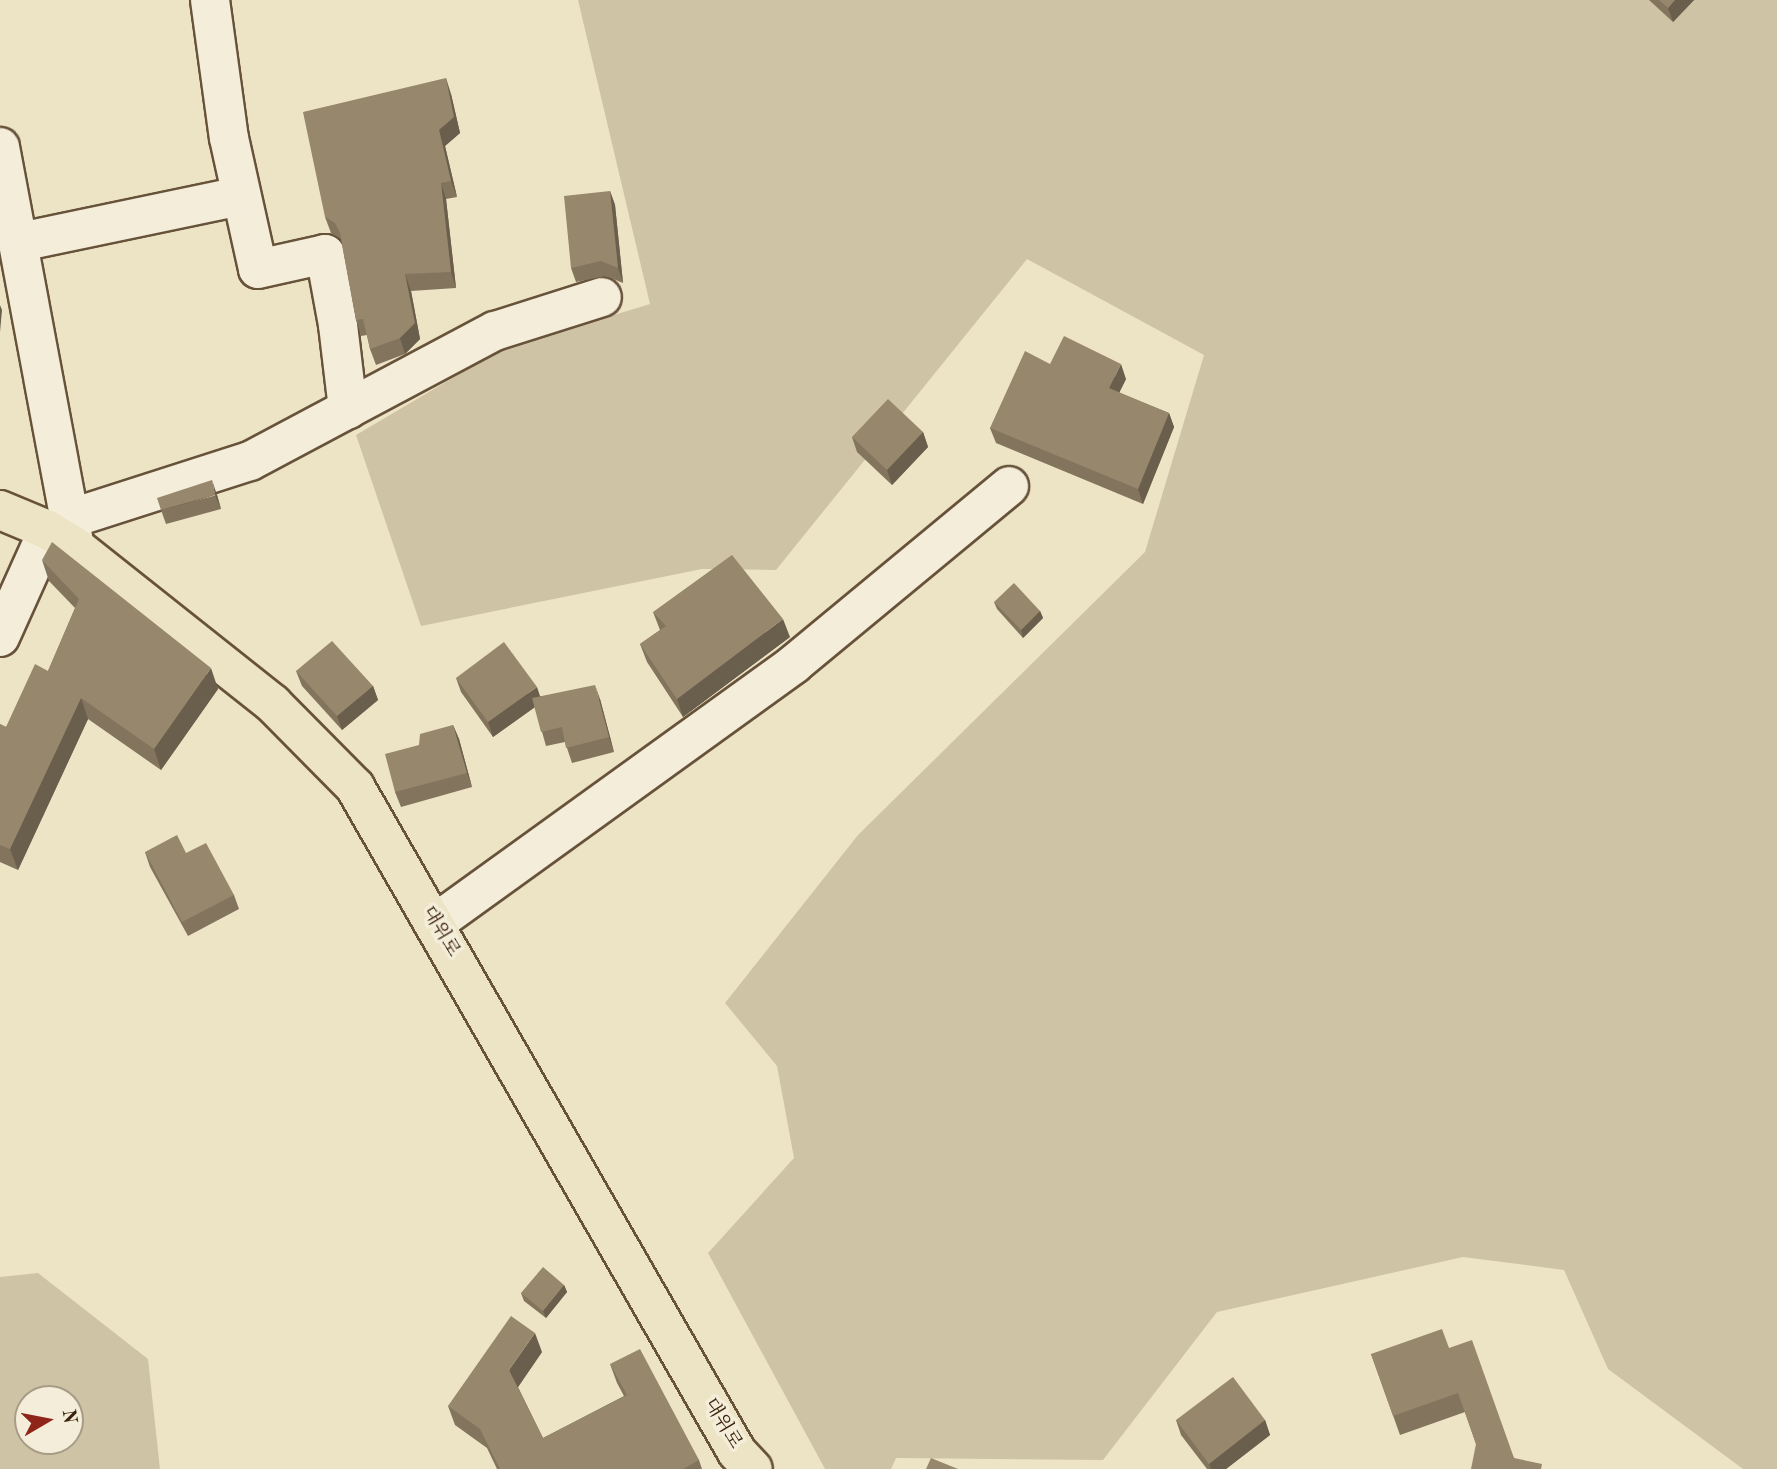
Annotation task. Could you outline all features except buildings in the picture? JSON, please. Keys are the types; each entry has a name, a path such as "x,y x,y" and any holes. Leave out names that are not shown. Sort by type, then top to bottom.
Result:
{"main road":[{"name":"대위로","path":"0,510 64,532 273,704 355,787 737,1452 753,1469"}],"street":[{"path":"210,0 214,46 240,196 258,269 325,254 338,325 348,409"},
{"path":"0,147 20,242 64,532"},
{"path":"20,242 240,196"},
{"path":"0,637 64,532 250,461 495,331 602,297"},
{"path":"434,923 794,664 1009,486"}],"shaded area":[{"path":"578,0 1777,0 1777,1469 1743,1469 1608,1369 1564,1270 1463,1257 1217,1312 1103,1460 896,1458 891,1469 825,1469 708,1253 794,1158 777,1066 725,1003 858,835 1145,552 1204,355 1027,259 776,570 702,569 421,626 356,435 500,350 650,304"},
{"path":"38,1273 148,1359 160,1469 0,1469 0,1277"}]}
